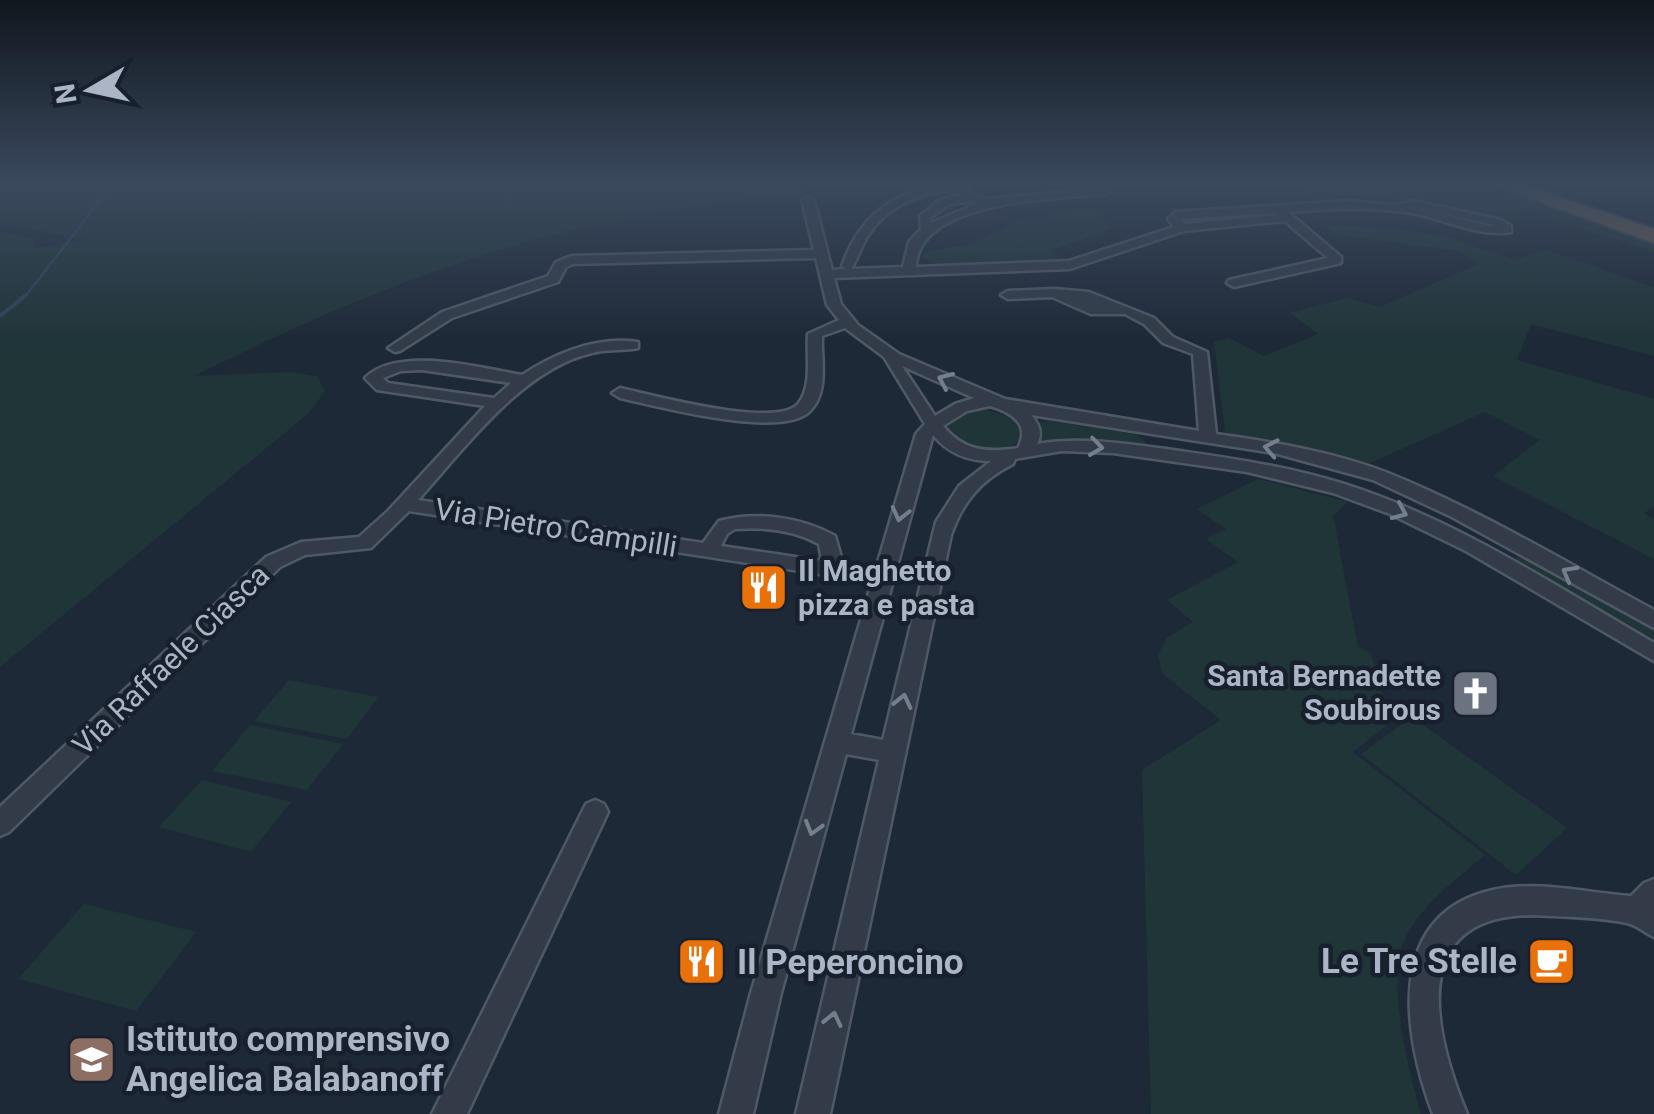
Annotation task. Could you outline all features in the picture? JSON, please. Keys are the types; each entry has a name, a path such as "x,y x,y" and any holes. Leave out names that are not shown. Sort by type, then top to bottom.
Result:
{"street":[{"path":"816,237 831,300 847,322 882,350 909,381 948,442 966,452 1017,456"},
{"path":"848,266 859,237"},
{"path":"909,271 912,245 919,237"},
{"path":"825,274 1070,265 1155,237"},
{"path":"1234,283 1338,259 1311,237"},
{"path":"395,348 447,315 556,278 565,262 613,256 820,254"},
{"path":"1008,295 1054,293 1087,309 1127,310 1149,321 1165,338 1196,349 1202,356 1208,438"},
{"path":"620,393 735,415 790,418 802,410 816,380 815,334 847,322"},
{"path":"403,504 496,404 529,381 581,349 633,346"},
{"path":"882,350 1008,406 1032,428 1017,456"},
{"path":"496,404 377,385 374,375 393,366 427,367 529,381"},
{"path":"401,390 427,367"},
{"path":"443,396 467,372"},
{"path":"736,1114 922,438 933,424 964,404 1008,406 1294,452 1372,474 1517,544 1654,620"},
{"path":"1170,432 1170,456"},
{"path":"813,1114 891,752 948,515 978,475 1017,456 1076,444 1268,470 1350,492 1406,514 1654,653"},
{"name":"Via Raffaele Ciasca","path":"0,824 273,562 302,548 364,543 403,504"},
{"name":"Via Pietro Campilli","path":"403,504 884,577"},
{"name":"Via Pietro Campilli","path":"708,552 718,532 733,523 808,530 831,545 834,569"},
{"path":"1492,560 1517,544"},
{"path":"838,742 891,752"},
{"path":"449,1114 595,812"},
{"path":"1450,1114 1430,1055 1424,1007 1430,961 1447,928 1460,915 1493,903 1648,908"}],"green space":[{"path":"0,237 33,239 36,248 83,240 69,237 548,237 465,261 354,302 194,376 290,372 317,376 325,391 309,413 0,667"},
{"path":"986,237 1089,237 1052,250 1059,256 1055,259 936,264 922,257 925,252 974,243"},
{"path":"1353,237 1446,237 1514,260 1546,250 1654,287 1654,356 1531,324 1517,360 1654,399 1654,507 1644,513 1654,519 1654,559 1493,476 1540,440 1485,412 1370,463 1225,432 1214,342 1229,338 1264,356 1318,334 1290,313 1347,298 1380,307 1479,264 1459,251"},
{"path":"1607,237 1648,237 1654,239 1654,252"},
{"path":"983,408 1016,420 1023,433 1021,439 1002,449 982,450 963,443 947,430 955,415"},
{"path":"1039,423 1135,434 1147,443 1041,443"},
{"path":"1258,479 1348,502 1333,515 1358,647 1371,653 1390,723 1353,752 1485,855 1427,907 1402,946 1397,984 1399,1007 1421,1114 1151,1114 1142,770 1221,720 1164,675 1157,656 1167,638 1193,622 1167,600 1238,562 1206,539 1226,529 1197,509"},
{"path":"1523,553 1654,627 1654,646 1508,563"},
{"path":"289,680 378,697 347,739 254,721"},
{"path":"1412,717 1567,828 1516,875 1361,754"},
{"path":"250,725 343,744 307,790 212,771"},
{"path":"202,780 291,802 251,852 159,827"},
{"path":"84,904 196,932 136,1011 18,979"}],"waterway":[{"path":"24,298 72,237"},
{"path":"0,316 26,295"}],"place":[{"name":"Il Maghetto pizza e pasta","path":"763,588"},
{"name":"Santa Bernadette Soubirous","path":"1476,693"},
{"name":"Le Tre Stelle","path":"1552,961"},
{"name":"Il Peperoncino","path":"702,962"},
{"name":"Istituto comprensivo Angelica Balabanoff","path":"91,1059"}]}
